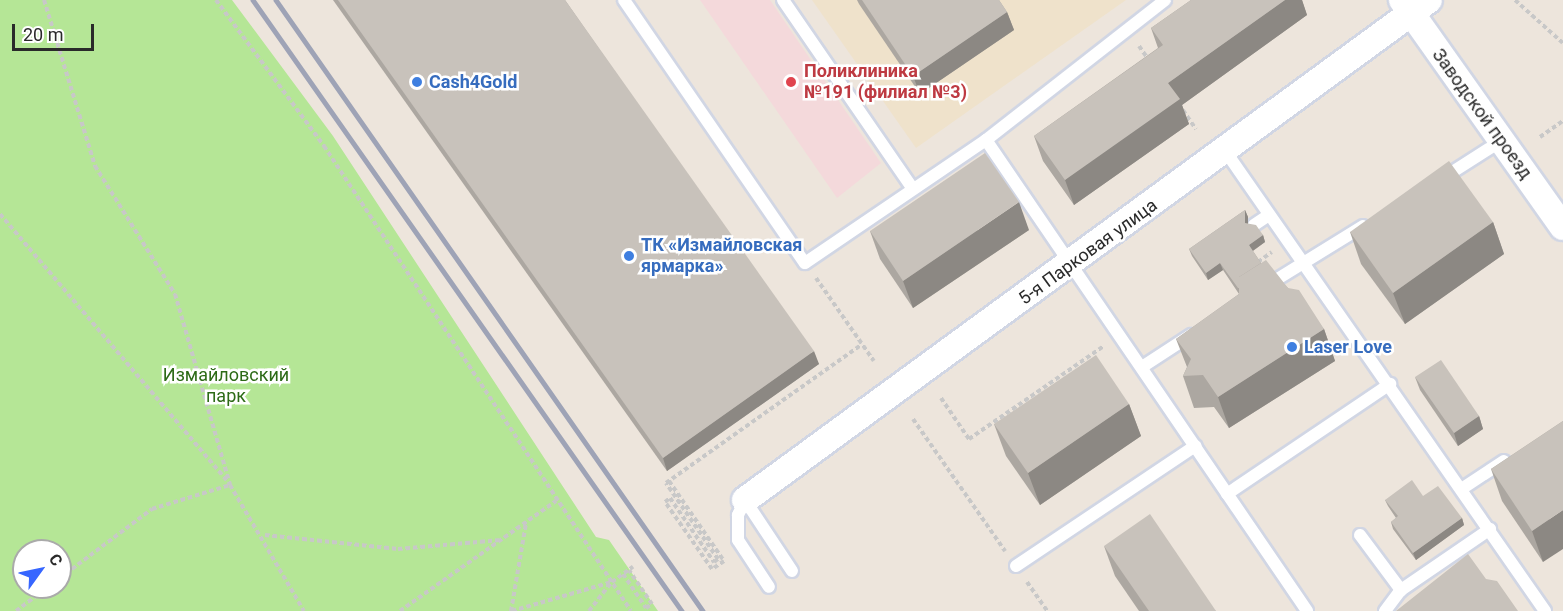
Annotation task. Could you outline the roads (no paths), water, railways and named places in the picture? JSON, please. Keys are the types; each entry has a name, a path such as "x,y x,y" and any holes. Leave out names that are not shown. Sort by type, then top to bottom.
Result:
{"street":[{"name":"Заводской проезд","path":"1414,4 1501,141 1562,222"},
{"name":"5-я Парковая улица","path":"745,500 1226,152 1414,4"}],"lane":[{"path":"624,0 805,263 986,140 1165,0"},
{"path":"783,0 913,189"},
{"path":"986,140 1306,611"},
{"path":"1433,184 1501,141"},
{"path":"1226,152 1463,488 1545,611"},
{"path":"1254,225 1269,215"},
{"path":"1252,295 1373,220"},
{"path":"1142,367 1202,327"},
{"path":"1227,494 1390,384"},
{"path":"1016,566 1195,446"},
{"path":"1463,488 1517,452"},
{"path":"745,500 792,571"},
{"path":"745,500 738,515 738,540 769,587"},
{"path":"1385,611 1401,590 1490,529"},
{"path":"1360,535 1401,590"}],"railway":[{"path":"253,0 682,611"},
{"path":"276,0 703,611"}],"place":[{"name":"Cash4Gold","path":"417,82"},
{"name":"Поликлиника №191 (филиал №3)","path":"791,82"},
{"name":"ТК «Измайловская ярмарка»","path":"629,256"},
{"name":"Laser Love","path":"1292,347"}],"park label":[{"name":"Измайловский парк","path":"226,386"}]}
